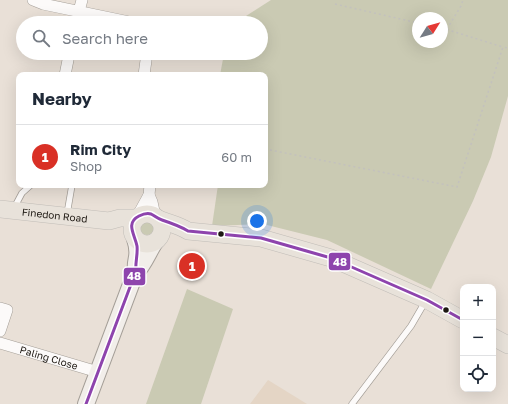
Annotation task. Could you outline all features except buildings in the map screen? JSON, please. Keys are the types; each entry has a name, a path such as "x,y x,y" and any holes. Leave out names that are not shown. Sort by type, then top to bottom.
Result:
{"main road":[{"name":"Finedon Road","path":"6,210 109,221 122,227 134,237"},
{"path":"86,404 136,271 135,265 137,251 131,230 133,221 137,217 146,213 181,226 188,231"},
{"name":"Finedon Road","path":"109,221 120,218 137,217"},
{"path":"136,271 141,268 149,251 160,237 162,228 157,218"},
{"path":"134,237 138,242 147,244 151,244 188,231 261,238 331,258 427,300 460,318"},
{"path":"496,339 508,346"}],"street":[{"path":"33,0 43,4 102,16"},
{"path":"79,11 82,0"},
{"path":"66,72 68,60"},
{"path":"145,72 147,60"},
{"path":"137,217 149,190"},
{"path":"149,190 157,218"},
{"path":"0,308 7,310 0,331"},
{"name":"Paling Close","path":"0,343 98,372"}],"lane":[{"path":"6,210 28,188"},
{"path":"67,216 72,188"},
{"path":"352,404 411,326 427,300"}],"path":[{"path":"448,27 463,0"},
{"path":"335,4 412,22"},
{"path":"448,29 508,48"},
{"path":"268,150 457,187 503,47"}],"shaded area":[{"path":"268,380 307,404 250,404"}],"green space":[{"path":"271,0 508,0 508,96 491,157 473,201 431,289 327,240 263,224 212,226 218,188 268,188 268,72 221,72 223,60 268,60 268,16 246,16"},
{"path":"147,221 152,223 154,228 152,233 147,235 142,233 140,228 142,223"},
{"path":"187,289 233,309 201,404 146,404"}],"transit line":[{"name":"48","path":"86,404 136,271 137,246 132,230 132,222 144,214 151,214 159,219 188,231 261,238 331,258 427,300 460,318"}],"place":[{"name":"Rim City","path":"192,266"}]}
